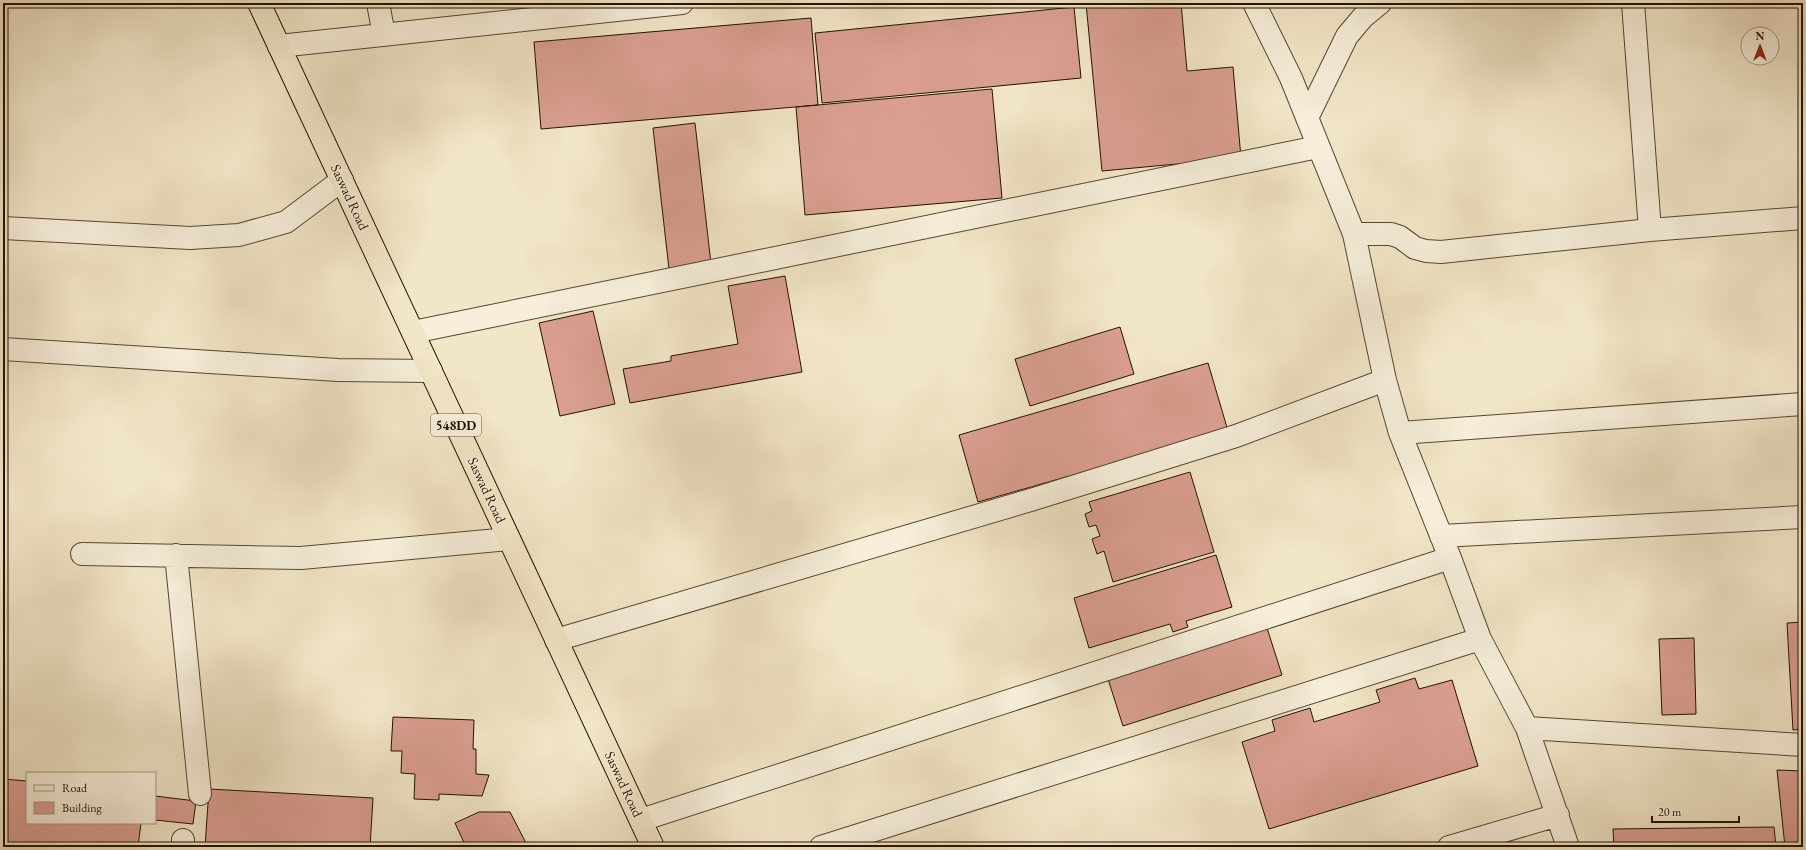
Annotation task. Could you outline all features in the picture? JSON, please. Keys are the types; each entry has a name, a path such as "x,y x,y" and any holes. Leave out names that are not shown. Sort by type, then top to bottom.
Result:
{"highway":[{"name":"Saswad Road","path":"259,3 653,847"}],"street":[{"path":"378,3 384,35"},
{"path":"279,46 682,3"},
{"path":"1254,3 1291,78 1354,234 1385,380 1400,433 1442,536 1480,639 1527,728 1568,847"},
{"path":"1307,118 1347,36 1363,17 1380,3"},
{"path":"1633,3 1650,230"},
{"path":"413,332 1318,147"},
{"path":"3,228 190,238 239,236 286,222 342,180"},
{"path":"1354,234 1391,234 1400,237 1415,248 1426,251 1441,252 1650,230 1803,218"},
{"path":"3,349 338,370 431,371"},
{"path":"556,640 1026,502 1236,436 1385,380"},
{"path":"1400,433 1803,404"},
{"path":"1442,536 1803,517"},
{"path":"82,554 301,558 509,539"},
{"path":"176,556 200,794"},
{"path":"641,820 1450,558"},
{"path":"821,847 1480,639"},
{"path":"1527,728 1803,745"},
{"path":"1449,847 1558,815"}],"building":[{"path":"1086,3 1181,3 1187,71 1233,67 1241,158 1102,171"},
{"path":"1074,7 1081,78 822,103 815,33"},
{"path":"811,18 818,105 541,129 534,42"},
{"path":"992,89 1002,198 805,215 796,107"},
{"path":"695,123 711,264 669,269 653,128"},
{"path":"785,276 802,372 630,403 623,369 671,361 671,356 738,344 728,286"},
{"path":"593,311 615,404 560,416 539,323"},
{"path":"1120,327 1134,374 1030,406 1015,359"},
{"path":"1208,363 1228,431 978,502 959,435"},
{"path":"1190,472 1214,552 1113,582 1104,551 1097,554 1092,539 1100,536 1096,525 1089,527 1085,514 1092,511 1089,502"},
{"path":"1216,555 1232,607 1186,621 1188,627 1173,632 1170,624 1089,648 1074,598"},
{"path":"1803,622 1803,729 1793,730 1787,623"},
{"path":"1267,628 1282,675 1123,726 1108,679"},
{"path":"1694,638 1696,714 1662,715 1659,639"},
{"path":"1415,678 1419,689 1452,680 1478,766 1269,829 1242,742 1275,731 1272,720 1310,708 1314,722 1380,702 1376,690"},
{"path":"393,717 474,720 473,749 476,749 476,774 489,775 482,796 439,794 439,800 414,799 415,774 401,773 402,751 391,751"},
{"path":"1777,770 1803,771 1803,847 1785,847"},
{"path":"3,779 26,781 26,824 141,824 138,847 3,847"},
{"path":"209,789 373,798 370,847 205,847"},
{"path":"156,796 196,801 193,824 156,820"},
{"path":"479,812 510,812 528,847 466,847 455,823"},
{"path":"1774,827 1776,847 1614,847 1613,829"}]}
